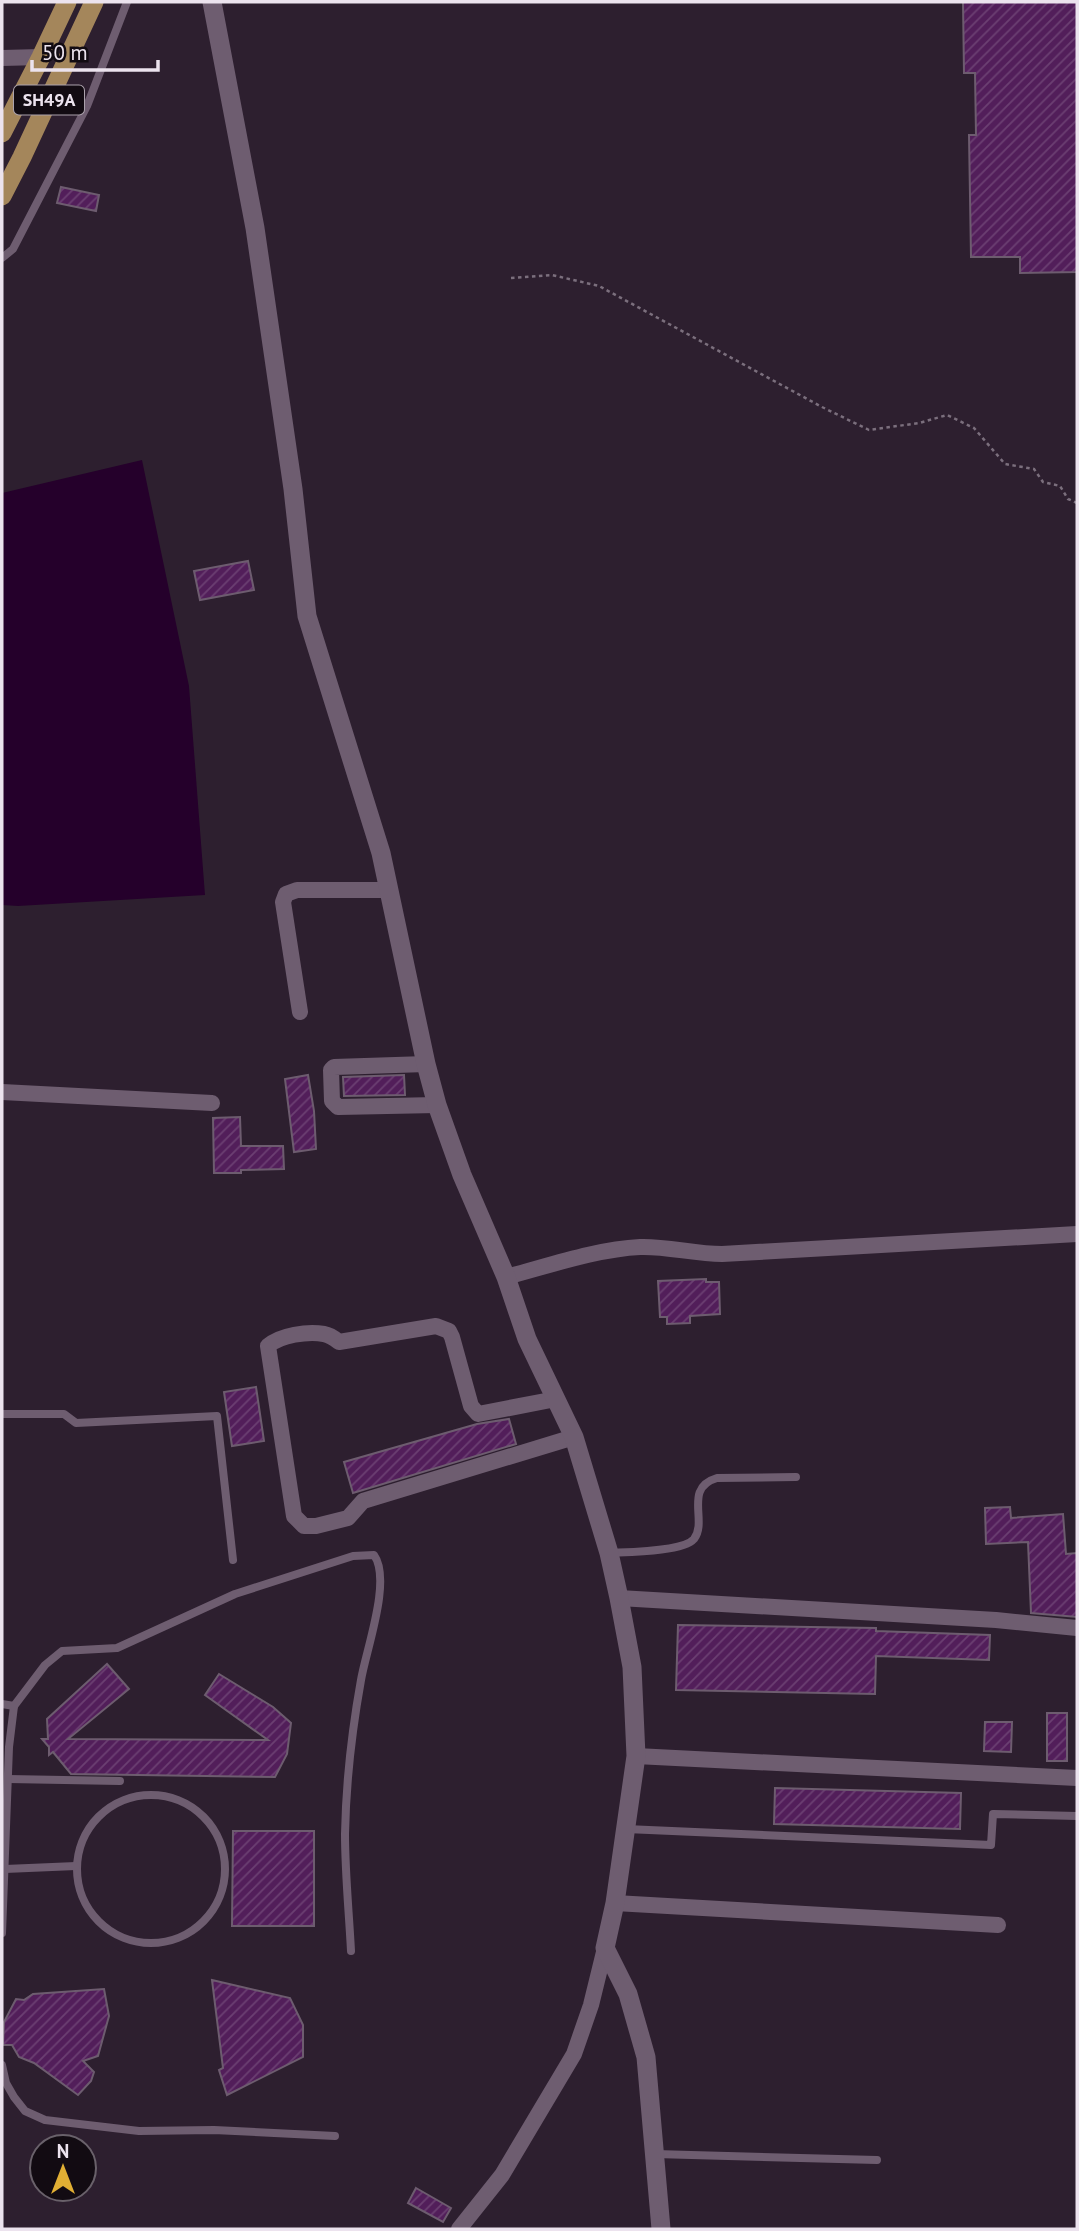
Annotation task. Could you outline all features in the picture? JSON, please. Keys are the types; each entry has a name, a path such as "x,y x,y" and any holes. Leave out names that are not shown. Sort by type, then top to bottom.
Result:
{"main road":[{"name":"SH49A","path":"2,133 67,2"},
{"name":"SH49A","path":"3,188 22,157 94,2"}],"street":[{"path":"212,2 255,228 293,489 307,616 381,853 437,1105 462,1175 506,1277 527,1339 573,1437 609,1553 632,1667 636,1756 615,1903 591,2005 574,2053 502,2175 460,2229"},
{"path":"2,58 41,57"},
{"path":"300,1012 282,902 286,894 297,890 389,890"},
{"path":"426,1064 334,1066 331,1070 332,1101 338,1107 437,1105"},
{"path":"2,1092 212,1103"},
{"path":"506,1277 604,1252 636,1247 657,1246 692,1253 722,1254 1077,1234"},
{"path":"556,1399 478,1414 471,1406 452,1337 443,1327 428,1327 339,1342 326,1334 314,1334 276,1339 268,1346 294,1516 304,1526 316,1526 348,1518 363,1501 573,1437"},
{"path":"619,1598 996,1620 1077,1628"},
{"path":"636,1756 1077,1778"},
{"path":"615,1903 998,1925"},
{"path":"605,1948 628,1994 646,2057 661,2229"}],"lane":[{"path":"2,258 13,249 87,106 127,2"},
{"path":"2,1414 64,1414 76,1423 217,1416 233,1560"},
{"path":"609,1553 677,1547 694,1539 697,1531 699,1492 708,1481 717,1478 796,1478"},
{"path":"2,1933 9,1747 14,1706 45,1665 62,1651 117,1648 235,1594 353,1556 374,1555 380,1568 379,1602 357,1704 345,1834 351,1951"},
{"path":"2,1704 14,1706"},
{"path":"8,1779 120,1781"},
{"path":"162,1795 191,1806 214,1828 225,1857 224,1888 210,1916 186,1935 156,1944 125,1939 99,1922 81,1896 76,1866 84,1836 103,1812 131,1797 162,1795"},
{"path":"626,1829 991,1845 993,1814 1077,1816"},
{"path":"5,1869 76,1866"},
{"path":"2,2065 6,2083 19,2104 25,2111 45,2120 139,2131 214,2130 335,2136"},
{"path":"654,2154 877,2160"}],"path":[{"path":"512,278 552,275 599,286 822,407 869,429 919,423 947,415 974,428 1005,464 1034,469 1043,482 1060,486 1068,499 1077,503"}],"shaded area":[{"path":"142,460 189,686 205,895 2,905 2,493"}],"building":[{"path":"963,2 1077,2 1077,272 1020,273 1020,257 971,257 969,135 976,135 975,73 964,73"},
{"path":"61,187 99,195 96,211 57,203"},
{"path":"248,561 254,590 200,600 194,571"},
{"path":"308,1075 316,1149 294,1152 285,1079"},
{"path":"404,1075 405,1095 344,1096 343,1077"},
{"path":"240,1117 241,1146 283,1146 284,1169 214,1173 213,1118"},
{"path":"706,1279 706,1282 719,1282 720,1314 690,1316 690,1323 667,1324 667,1317 660,1317 658,1281"},
{"path":"256,1387 264,1441 232,1446 224,1392"},
{"path":"509,1419 516,1444 353,1493 344,1462 477,1424"},
{"path":"1010,1507 1011,1518 1063,1514 1066,1554 1077,1553 1077,1617 1031,1613 1028,1542 986,1544 985,1508"},
{"path":"678,1625 876,1628 876,1631 990,1635 989,1660 876,1656 875,1694 676,1690"},
{"path":"107,1664 129,1689 68,1739 268,1740 205,1695 219,1674 273,1707 291,1723 287,1754 275,1777 71,1774 53,1752 49,1755 49,1747 42,1739 48,1739 47,1719"},
{"path":"1047,1713 1067,1713 1067,1761 1047,1761"},
{"path":"985,1722 1012,1722 1011,1752 984,1751"},
{"path":"775,1788 961,1793 960,1829 774,1824"},
{"path":"233,1831 314,1831 314,1926 232,1926"},
{"path":"212,1980 290,1998 303,2025 303,2057 227,2095 219,2070 223,2068"},
{"path":"104,1989 109,2016 98,2056 83,2061 94,2072 91,2081 78,2095 34,2063 19,2057 12,2045 3,2045 4,2022 16,1999 24,2000 33,1994"},
{"path":"416,2188 451,2208 443,2222 408,2203"}]}
